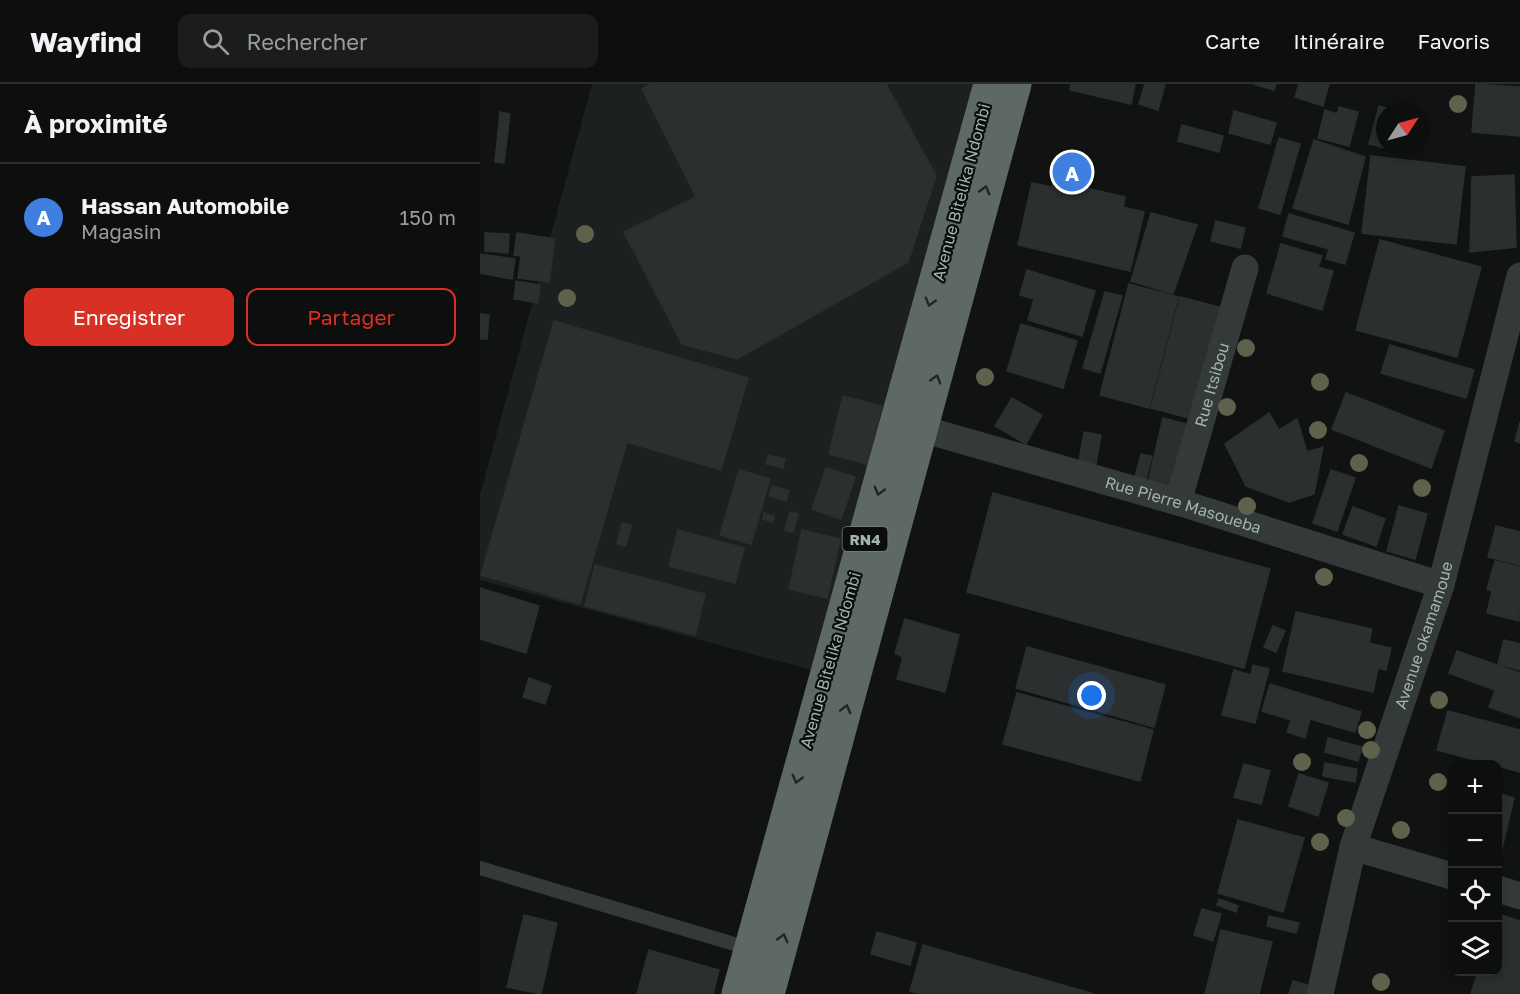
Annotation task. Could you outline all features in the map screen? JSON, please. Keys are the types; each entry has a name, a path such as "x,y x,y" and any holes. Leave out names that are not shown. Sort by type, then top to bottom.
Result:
{"highway":[{"name":"Avenue Bitelika Ndombi","path":"738,994 899,422 990,84"},
{"name":"Avenue Bitelika Ndombi","path":"768,994 1015,84"}],"street":[{"name":"Rue Itsibou","path":"1178,502 1245,268"},
{"name":"Avenue okamamoue","path":"1320,994 1353,847 1441,585 1520,276"},
{"name":"Rue Pierre Masoueba","path":"922,429 1178,502 1441,585"},
{"path":"1353,847 1448,875"},
{"path":"1502,891 1520,896"}],"lane":[{"path":"480,868 751,949"}],"shaded area":[{"path":"592,84 976,84 815,671 480,580 480,495"}],"building":[{"path":"650,84 886,84 936,176 908,262 737,359 682,344 624,232 696,197 642,89"},
{"path":"1071,84 1135,84 1131,104 1070,90"},
{"path":"1145,84 1165,84 1158,110 1139,104"},
{"path":"1253,84 1276,84 1274,90"},
{"path":"1299,84 1329,84 1323,106 1295,97"},
{"path":"1476,84 1520,87 1520,136 1472,132"},
{"path":"1339,107 1358,112 1349,146 1318,138 1325,110 1337,114"},
{"path":"1234,111 1276,123 1270,144 1229,133"},
{"path":"500,112 510,114 504,163 495,162"},
{"path":"1376,117 1376,146 1369,144"},
{"path":"1182,125 1223,136 1219,152 1178,141"},
{"path":"1279,138 1300,144 1280,214 1259,208"},
{"path":"1314,140 1365,157 1348,224 1293,208"},
{"path":"1371,156 1465,167 1456,244 1362,233"},
{"path":"1514,175 1516,247 1470,252 1472,177"},
{"path":"1053,180 1125,197 1123,207 1144,212 1130,271 1018,245 1032,183 1052,187"},
{"path":"1151,213 1197,225 1173,294 1131,281"},
{"path":"1289,214 1354,233 1345,264 1326,259 1329,249 1283,236"},
{"path":"1216,221 1245,228 1240,248 1211,241"},
{"path":"485,233 509,234 508,253 485,251"},
{"path":"517,233 555,239 549,282 518,278 521,256 514,255"},
{"path":"1380,240 1481,267 1457,357 1356,330"},
{"path":"1281,244 1322,256 1318,267 1333,271 1322,310 1267,293"},
{"path":"480,254 515,259 512,279 480,273"},
{"path":"1027,270 1095,291 1082,336 1028,320 1034,299 1020,295"},
{"path":"516,281 540,285 538,303 514,299"},
{"path":"1129,284 1178,297 1149,408 1100,395"},
{"path":"1105,292 1122,296 1100,373 1083,368"},
{"path":"1180,297 1223,308 1200,421 1151,408"},
{"path":"480,314 489,315 487,339 480,339"},
{"path":"554,321 748,378 721,470 627,442 580,604 481,575"},
{"path":"1021,324 1077,341 1063,388 1007,371"},
{"path":"1390,345 1474,370 1466,398 1381,373"},
{"path":"1346,393 1444,431 1431,468 1332,429"},
{"path":"843,396 882,406 867,464 829,454"},
{"path":"1012,398 1042,415 1026,444 995,426"},
{"path":"1269,413 1279,430 1297,419 1307,452 1323,447 1314,494 1289,502 1246,486 1225,444"},
{"path":"1163,418 1190,425 1173,494 1147,487"},
{"path":"1520,422 1520,443 1515,441"},
{"path":"1084,432 1101,435 1095,470 1078,467"},
{"path":"1141,454 1152,456 1144,487 1133,484"},
{"path":"768,455 785,459 783,468 766,464"},
{"path":"826,468 855,477 841,519 812,509"},
{"path":"739,470 770,479 751,544 720,535"},
{"path":"1331,470 1355,478 1337,531 1313,523"},
{"path":"772,486 789,491 786,501 769,496"},
{"path":"993,493 1270,569 1244,668 967,592"},
{"path":"1399,506 1427,514 1415,559 1387,551"},
{"path":"1353,507 1385,519 1376,546 1343,534"},
{"path":"790,512 798,514 793,532 785,530"},
{"path":"764,513 774,516 773,522 763,519"},
{"path":"622,523 631,525 626,546 617,544"},
{"path":"1496,526 1520,532 1520,565 1488,557"},
{"path":"678,530 744,548 735,583 669,566"},
{"path":"802,530 840,539 827,598 789,589"},
{"path":"1495,561 1520,567 1519,621 1487,613 1492,591 1487,589"},
{"path":"595,565 705,594 695,635 585,606"},
{"path":"480,588 539,606 526,653 480,639"},
{"path":"1296,612 1372,629 1369,643 1391,648 1386,670 1378,668 1373,692 1283,671"},
{"path":"905,619 959,635 945,692 897,679 903,657 895,653"},
{"path":"1273,626 1285,631 1276,652 1264,647"},
{"path":"1504,640 1520,644 1520,670 1498,664"},
{"path":"1027,647 1165,685 1154,727 1016,688"},
{"path":"1457,651 1520,673 1520,718 1489,707 1495,690 1449,673"},
{"path":"1253,665 1269,669 1255,723 1222,715 1234,670 1251,675"},
{"path":"529,678 551,686 545,704 523,697"},
{"path":"1270,684 1361,712 1355,732 1310,719 1305,738 1287,732 1291,720 1262,711"},
{"path":"1017,693 1153,730 1140,781 1003,744"},
{"path":"1448,711 1520,730 1520,772 1502,767 1502,760 1475,760 1437,750"},
{"path":"1328,738 1362,747 1358,761 1325,752"},
{"path":"1325,763 1357,769 1355,782 1323,776"},
{"path":"1244,764 1270,771 1261,804 1234,797"},
{"path":"1299,774 1328,783 1318,816 1289,806"},
{"path":"1502,794 1514,798 1502,848"},
{"path":"1238,820 1304,838 1283,912 1218,893"},
{"path":"1219,899 1238,906 1236,912 1217,905"},
{"path":"1202,909 1221,914 1213,941 1194,935"},
{"path":"524,915 557,923 541,994 507,987"},
{"path":"1502,915 1520,921 1520,994 1471,994 1477,976 1502,976"},
{"path":"1269,916 1299,923 1296,933 1267,926"},
{"path":"1221,930 1272,942 1259,994 1205,994"},
{"path":"877,932 916,943 910,965 871,954"},
{"path":"923,945 1094,994 920,994 910,991"},
{"path":"649,950 719,970 713,994 637,994"},
{"path":"1293,981 1311,986 1309,994 1289,994"}],"place":[{"name":"Hassan Automobile","path":"1072,172"}]}
